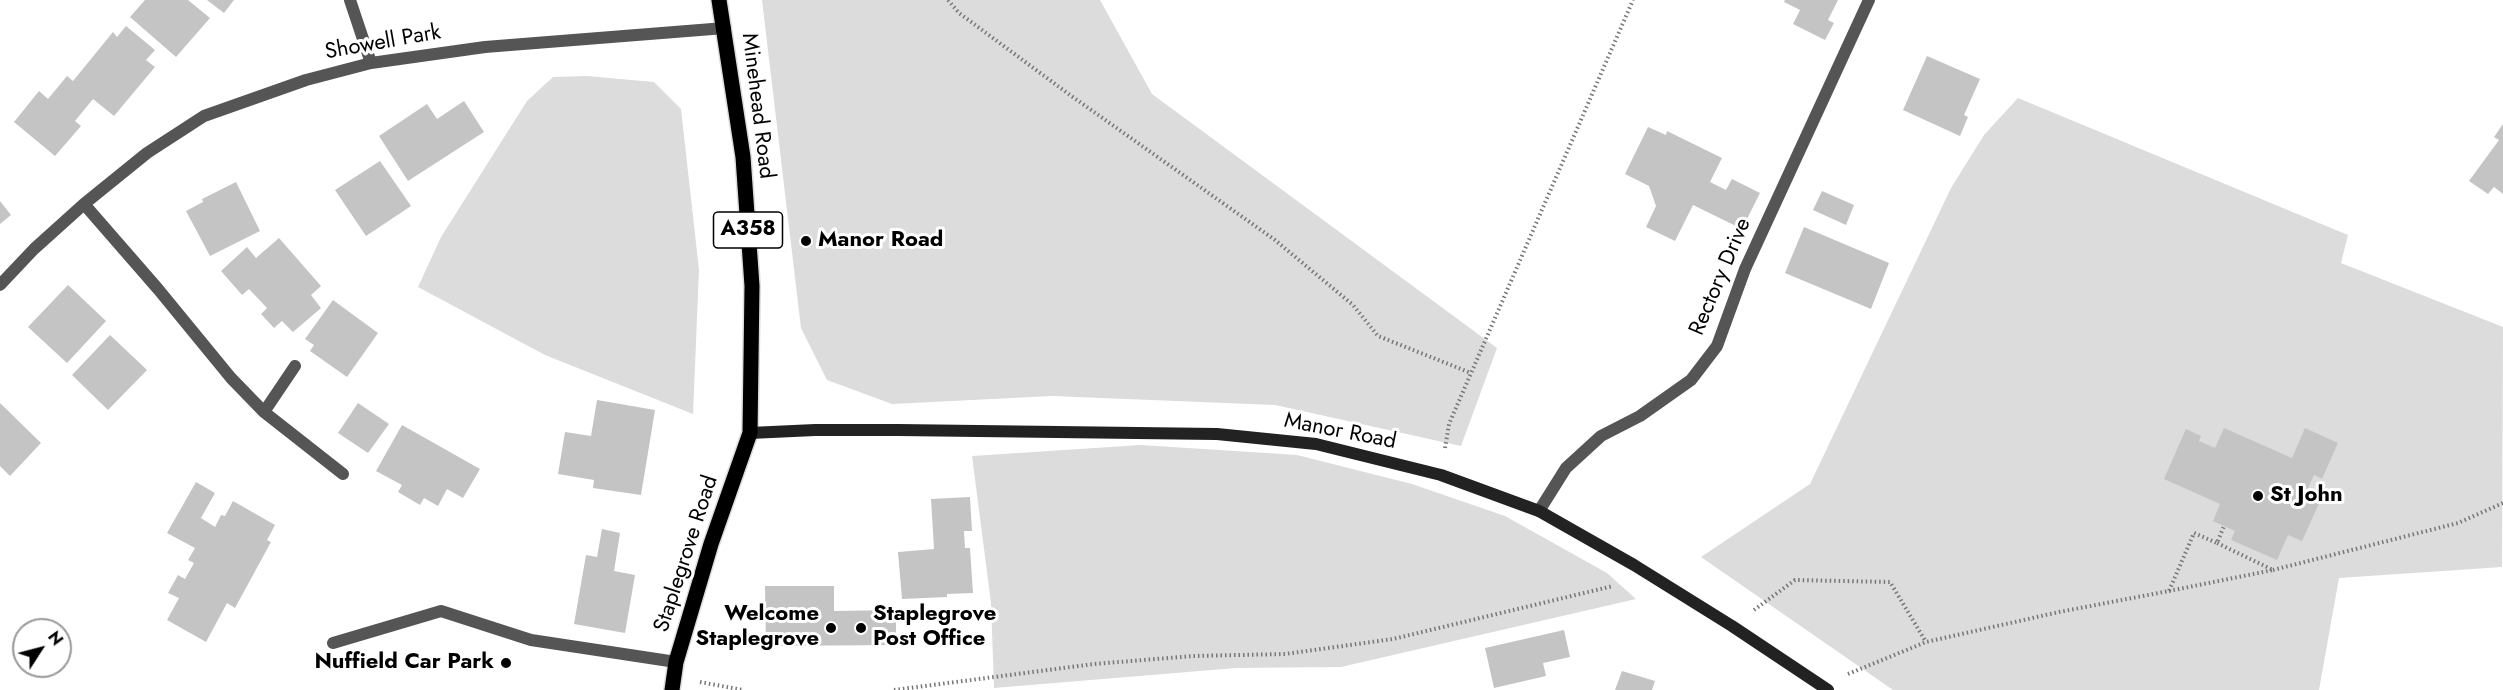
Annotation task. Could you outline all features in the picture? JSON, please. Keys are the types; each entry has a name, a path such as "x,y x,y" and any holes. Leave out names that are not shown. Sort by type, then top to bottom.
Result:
{"main road":[{"name":"Minehead Road","path":"720,0 743,156 752,286 750,433"},
{"name":"Staplegrove Road","path":"674,676 711,544 750,433"}],"street":[{"path":"350,0 371,63"},
{"name":"Rectory Drive","path":"1539,512 1566,468 1601,436 1640,416 1691,380 1717,346 1745,269 1869,0"},
{"name":"Showell Park","path":"0,285 34,249 84,204 147,153 204,116 306,80 371,63 485,47 725,28"},
{"path":"84,204 231,378 264,412 343,474"},
{"path":"264,412 296,366"},
{"name":"Manor Road","path":"750,433 898,430 1217,434 1316,444 1442,475 1539,512 1634,565 1732,626 1823,688"},
{"path":"333,643 441,611 531,640 674,676"}],"path":[{"path":"948,0 959,13 1061,88 1275,240 1353,304 1378,336 1471,373"},
{"path":"1442,475 1449,424 1633,0"},
{"path":"1823,688 1926,642 2059,612 2273,570 2458,523 2503,503"},
{"path":"2217,543 2224,526"},
{"path":"2169,591 2194,533 2273,570"},
{"path":"894,690 1095,664 1193,656 1285,654 1393,639 1623,583 1634,565"},
{"path":"1732,626 1795,580 1890,582 1926,642"},
{"path":"674,676 743,690"}],"shaded area":[{"path":"762,0 1100,0 1152,94 1497,348 1461,446 1275,405 1052,396 892,404 827,380 801,328"},
{"path":"587,76 654,82 681,109 699,270 693,414 545,355 418,287 441,237 527,101 553,77"},
{"path":"2018,98 2348,235 2341,263 2503,327 2502,567 2339,578 2319,690 1893,690 1701,557 1810,484 1951,188 1984,135"},
{"path":"1141,445 1297,455 1412,484 1505,516 1607,573 1636,599 1341,667 1236,668 994,688 991,603 972,456"}],"building":[{"path":"145,0 188,0 210,18 176,57 130,17"},
{"path":"207,0 234,0 224,13"},
{"path":"1785,0 1838,0 1828,20 1834,23 1825,40 1793,24 1800,10 1784,2"},
{"path":"126,26 155,50 146,60 155,67 114,116 93,99 75,121 81,126 55,156 14,122 39,91 48,99 67,76 73,81 113,32 117,37"},
{"path":"1927,56 1980,79 1964,115 1968,117 1960,136 1903,110"},
{"path":"464,101 484,132 408,181 379,136 427,104 437,119"},
{"path":"2503,124 2503,194 2494,187 2488,194 2469,181 2499,140 2494,137"},
{"path":"1648,127 1666,135 1667,131 1722,158 1710,182 1726,190 1732,179 1760,193 1742,229 1693,205 1675,241 1646,227 1656,206 1649,186 1625,174"},
{"path":"380,161 411,206 366,236 335,190"},
{"path":"236,182 260,231 210,256 186,211 203,202 202,199"},
{"path":"1822,191 1854,205 1846,225 1813,210"},
{"path":"0,201 11,215 0,224"},
{"path":"1804,227 1889,263 1871,309 1785,273"},
{"path":"279,238 321,286 311,295 321,308 293,332 282,321 274,328 261,314 267,308 249,289 242,295 221,271 247,247 256,258"},
{"path":"68,285 106,321 67,363 28,327"},
{"path":"333,300 378,333 347,377 310,351 314,345 305,339"},
{"path":"110,335 147,370 108,410 72,375"},
{"path":"597,400 655,410 641,495 593,488 594,480 558,474 565,432 591,436"},
{"path":"0,403 41,443 10,476 0,466"},
{"path":"358,403 389,424 368,453 338,433"},
{"path":"402,425 480,469 463,498 447,489 438,506 424,498 420,505 398,492 402,485 376,471"},
{"name":"St John","path":"2224,428 2292,458 2305,428 2338,443 2322,479 2314,475 2306,493 2321,499 2302,541 2288,535 2277,560 2231,540 2235,531 2213,521 2220,504 2164,479 2186,429 2201,436 2199,441 2215,448"},
{"path":"196,482 215,493 201,518 215,527 221,515 225,516 233,501 275,525 267,540 271,542 235,608 227,603 206,642 167,620 179,598 168,593 178,575 185,579 194,563 188,560 195,548 167,533"},
{"path":"970,497 972,531 964,531 965,548 970,548 973,593 902,599 898,552 934,549 931,499"},
{"path":"602,529 620,533 614,571 635,575 625,633 574,624 586,555 597,557"},
{"name":"Welcome Staplegrove","path":"765,586 834,586 834,611 896,610 896,645 766,646"},
{"path":"1564,630 1570,657 1543,663 1546,676 1494,688 1485,648"},
{"path":"1622,671 1655,681 1652,690 1615,690"}],"place":[{"name":"Manor Road","path":"806,241"},
{"name":"St John","path":"2258,496"},
{"name":"Welcome Staplegrove","path":"831,628"},
{"name":"Staplegrove Post Office","path":"861,628"},
{"name":"Nuffield Car Park","path":"506,663"}]}
